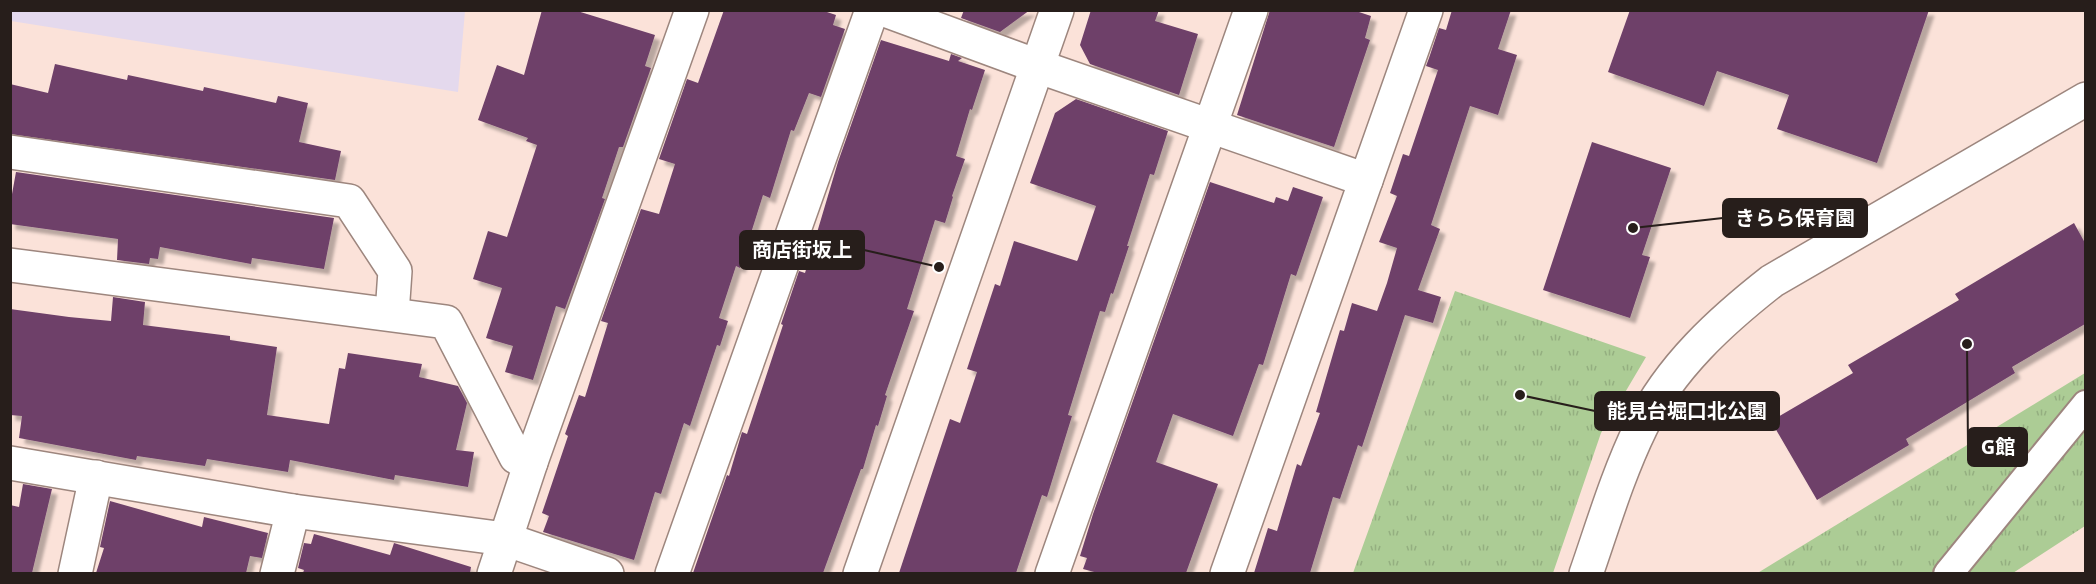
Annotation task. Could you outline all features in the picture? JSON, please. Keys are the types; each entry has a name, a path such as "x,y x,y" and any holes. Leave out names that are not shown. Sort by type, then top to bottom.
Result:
{"street":[{"path":"494,573 531,462 692,10"},
{"path":"672,573 872,10"},
{"path":"885,10 1037,66 1366,180"},
{"path":"860,573 1057,10"},
{"path":"1052,573 1251,10"},
{"path":"1227,573 1426,10"},
{"path":"1586,573 1620,476 1641,426 1666,385 1694,350 1731,313 1772,281 2085,99"},
{"path":"10,152 349,201 395,271 392,314"},
{"path":"10,265 446,322 516,457 531,462"},
{"path":"1948,573 2085,405"},
{"path":"10,463 293,511 505,539 607,573"},
{"path":"75,573 96,477"},
{"path":"277,573 293,511"}],"shaded area":[{"path":"10,11 465,11 458,92 11,21"}],"green space":[{"path":"1455,291 1646,357 1601,433 1553,573 1353,573"},
{"path":"2085,373 2085,526 2013,573 1756,574"}],"building":[{"path":"542,10 574,10 655,35 645,66 651,68 623,147 619,147 602,198 605,199 565,309 556,306 533,380 505,372 513,346 486,338 502,288 473,279 488,231 507,237 537,145 526,141 528,138 478,120 497,65 524,75"},
{"path":"724,10 821,10 836,15 833,25 845,29 821,97 809,93 794,131 791,130 770,198 763,195 740,268 736,266 719,318 728,321 720,346 717,345 690,426 684,423 661,494 655,492 634,560 543,532 549,516 542,513 579,395 585,397 608,323 601,321 641,209 659,214 675,164 659,159 687,79 698,83"},
{"path":"964,10 1030,10 1000,32 961,18"},
{"path":"1091,10 1159,10 1155,21 1198,34 1179,95 1090,64 1080,45"},
{"path":"1270,10 1353,10 1371,16 1365,38 1370,40 1334,147 1237,115"},
{"path":"1452,10 1511,10 1498,49 1517,55 1498,115 1470,106 1431,225 1440,229 1418,290 1441,297 1433,323 1405,315 1362,447 1358,445 1340,499 1333,497 1310,573 1254,573 1268,528 1277,531 1297,464 1301,466 1320,413 1316,412 1340,330 1344,331 1352,303 1377,311 1387,283 1397,248 1379,242 1397,196 1390,193 1403,154 1409,156 1438,70 1426,66 1439,28 1446,30"},
{"path":"1630,10 1929,10 1877,163 1777,129 1789,95 1717,71 1704,106 1608,72"},
{"path":"881,40 949,61 951,54 962,58 958,61 985,70 956,156 965,159 945,223 935,220 907,309 914,311 863,469 861,469 823,573 693,573 727,475 729,476 742,432 747,434 799,271 805,273 838,162"},
{"path":"55,64 127,80 128,75 203,91 204,87 276,103 278,96 308,103 299,142 341,151 335,180 10,134 10,84 48,93"},
{"path":"1076,99 1168,131 1154,175 1150,174 1113,294 1111,293 1105,312 1100,311 1068,415 1072,416 1047,497 1042,495 1016,573 899,573 950,419 960,423 977,372 967,369 995,284 1000,286 1014,241 1077,261 1078,259 1096,206 1030,183 1055,113"},
{"path":"1592,142 1671,168 1642,255 1650,257 1630,318 1543,290"},
{"path":"16,172 334,218 324,269 252,258 251,264 160,247 158,259 150,258 149,264 117,260 118,239 10,224 10,205"},
{"path":"1210,182 1274,203 1276,197 1288,201 1293,187 1323,197 1296,276 1291,274 1263,365 1259,364 1233,436 1173,414 1156,462 1218,484 1186,573 1098,573 1083,569 1087,558 1080,556 1093,514"},
{"path":"2074,223 2085,243 2085,324 2012,367 2015,373 1906,439 1909,445 1817,500 1771,421 1853,373 1848,365 1959,300 1955,294"},
{"path":"113,297 145,302 143,325 230,336 230,340 277,347 267,415 329,424 339,368 345,369 348,353 422,364 419,377 458,386 467,403 456,450 474,452 468,487 395,475 394,480 290,460 288,472 207,459 205,466 137,456 136,460 19,438 22,416 10,415 10,309 111,321"},
{"path":"23,484 52,489 32,573 10,573 10,505 19,507"},
{"path":"110,501 202,527 204,517 268,533 262,558 250,556 246,573 96,573 104,548 100,547"},
{"path":"314,534 390,555 394,543 471,567 470,573 303,573 304,570 298,568 304,543 311,544"}],"place":[{"name":"きらら保育園","path":"1633,228"},
{"name":"商店街坂上","path":"939,267"},
{"name":"G館","path":"1967,344"},
{"name":"能見台堀口北公園","path":"1520,395"}]}
